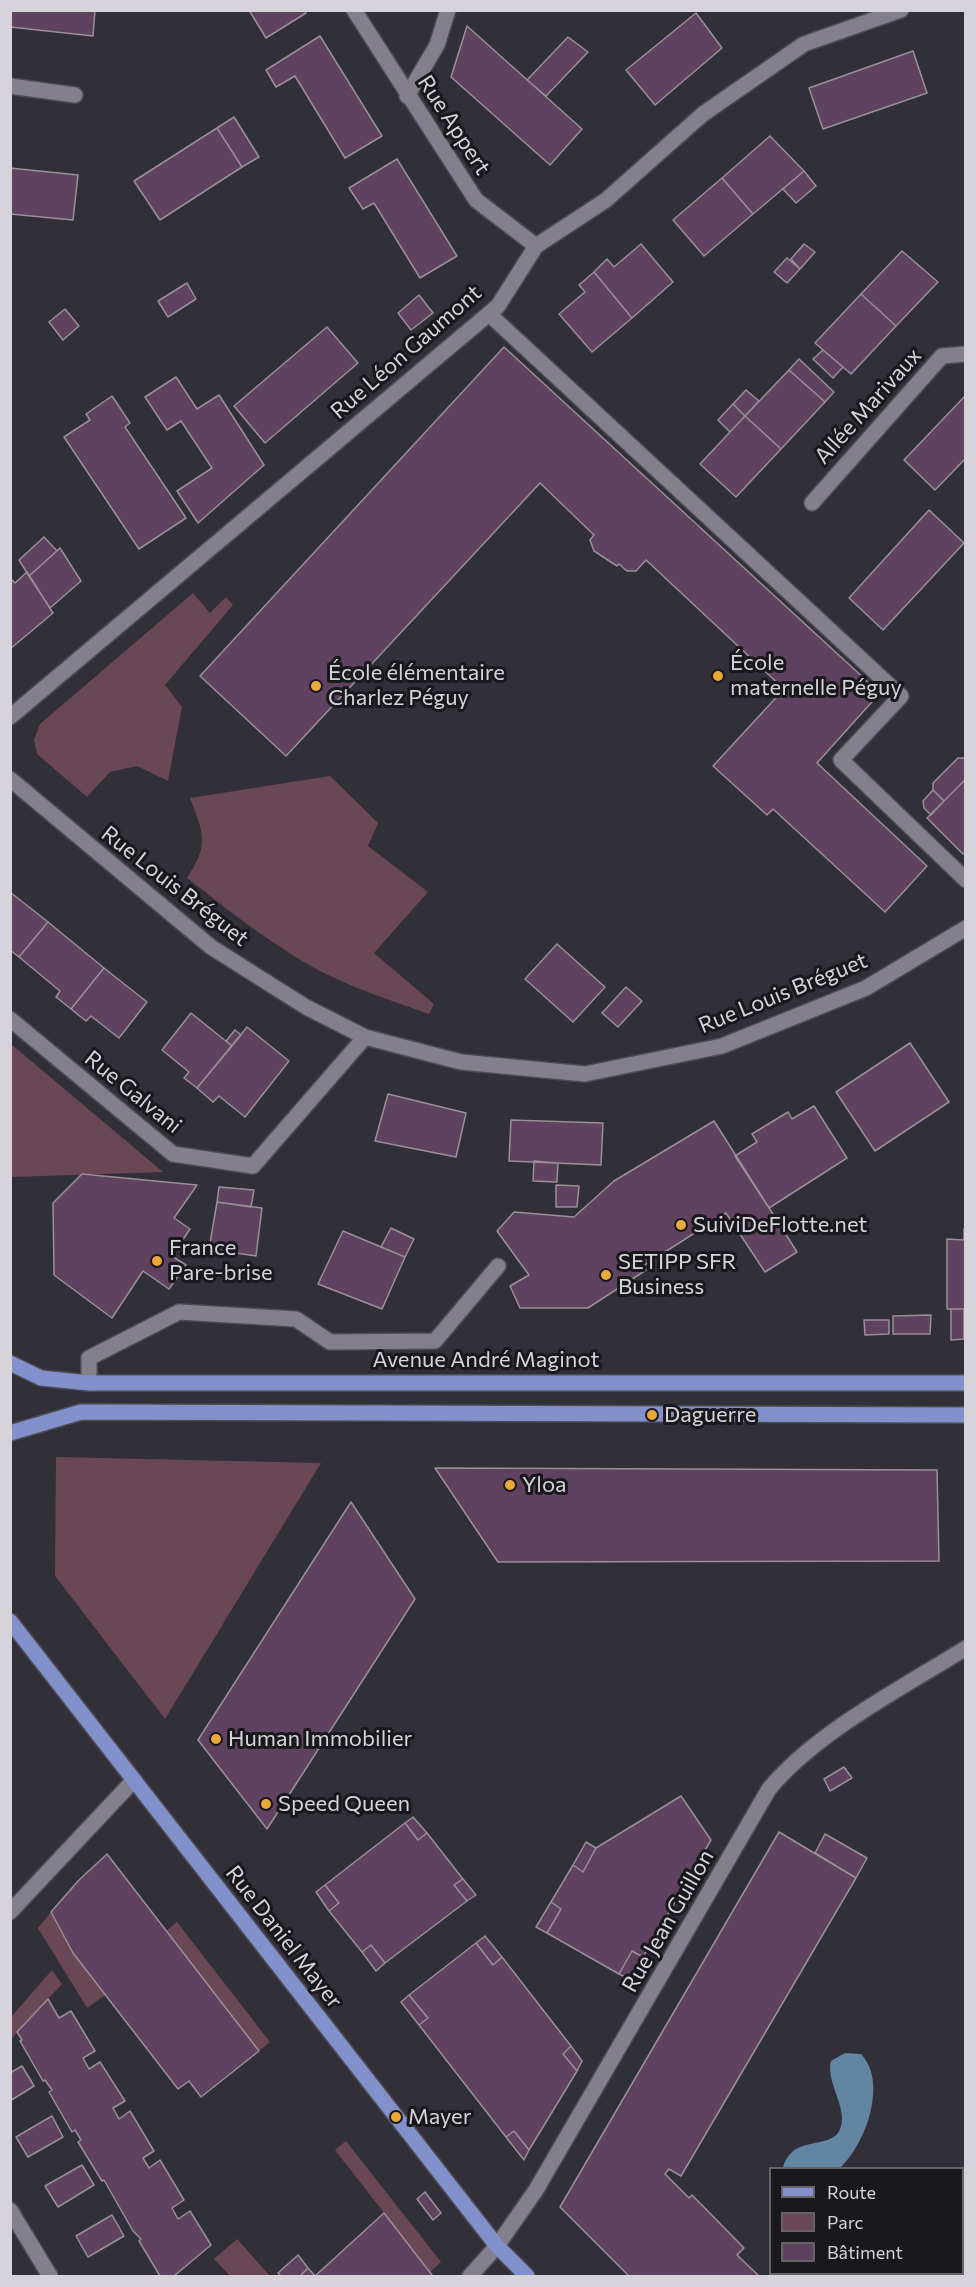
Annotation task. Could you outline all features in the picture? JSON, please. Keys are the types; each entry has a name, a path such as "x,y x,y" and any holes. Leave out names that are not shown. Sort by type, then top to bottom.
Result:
{"main road":[{"name":"Avenue André Maginot","path":"10,1363 40,1377 89,1383 966,1383"},
{"path":"10,1433 81,1412 966,1415"},
{"name":"Rue Daniel Mayer","path":"10,1620 496,2246 527,2277"}],"street":[{"name":"Rue Appert","path":"354,10 407,96 476,200 536,246"},
{"path":"407,96 437,45 448,10"},
{"name":"Rue Léon Gaumont","path":"10,717 498,306 536,246 606,200 703,114 804,44 901,10"},
{"path":"10,86 75,94"},
{"path":"489,314 901,696 841,760 966,880"},
{"name":"Allée Marivaux","path":"812,503 942,356 966,354"},
{"name":"Rue Louis Bréguet","path":"10,779 211,947 306,1007 365,1037 461,1062 585,1074 722,1046 866,988 966,928"},
{"name":"Rue Galvani","path":"10,1019 173,1154 253,1166 365,1037"},
{"path":"89,1383 89,1358 179,1312 297,1319 330,1342 435,1341 498,1266"},
{"name":"Rue Jean Guillon","path":"470,2277 496,2246 548,2170 769,1790 788,1767 813,1746 966,1648"},
{"path":"10,1912 134,1780"},
{"path":"10,2210 50,2277"}],"green space":[{"path":"193,593 210,613 226,597 233,605 165,685 182,707 168,781 137,766 110,772 87,797 37,754 34,740 40,724"},
{"path":"330,776 378,823 368,846 428,892 374,953 434,1004 429,1014 318,970 267,938 187,878 199,857 202,839 199,821 190,798"},
{"path":"11,1044 163,1172 11,1177"},
{"path":"56,1457 321,1463 165,1719 55,1576"},
{"path":"51,1912 73,1953 105,1995 87,2008 38,1928"},
{"path":"177,1922 270,2042 259,2051 166,1931"},
{"path":"52,1970 62,1984 11,2039 11,2017"},
{"path":"346,2141 441,2262 430,2272 335,2150"},
{"path":"237,2239 270,2276 230,2276 214,2259"}],"water":[{"path":"845,2053 861,2054 869,2066 873,2080 873,2096 865,2129 858,2144 841,2167 783,2167 787,2158 794,2151 809,2144 826,2141 838,2133 842,2116 830,2070 831,2061"}],"building":[{"path":"10,10 95,10 93,36 10,27"},
{"path":"249,10 304,10 306,13 266,38"},
{"path":"696,13 722,48 655,105 626,70"},
{"path":"467,26 582,129 550,165 451,77"},
{"path":"320,36 382,136 345,158 295,76 276,87 266,70"},
{"path":"568,37 588,52 546,96 527,80"},
{"path":"913,51 927,93 823,129 809,88"},
{"path":"234,117 259,157 242,167 217,128"},
{"path":"217,128 242,167 160,220 134,181"},
{"path":"770,136 804,171 753,214 722,178"},
{"path":"397,159 457,256 420,278 374,203 363,209 349,188"},
{"path":"10,168 78,175 73,220 10,214"},
{"path":"804,171 816,186 796,203 783,189"},
{"path":"722,178 753,214 704,256 673,220"},
{"path":"641,244 673,282 632,318 594,272 607,259 614,267"},
{"path":"804,244 815,252 800,269 791,259"},
{"path":"902,251 938,282 896,326 861,294"},
{"path":"787,258 800,269 787,283 774,272"},
{"path":"594,272 632,318 592,352 559,314 585,292 579,285"},
{"path":"187,283 196,299 168,317 158,301"},
{"path":"861,294 896,326 851,374 815,343"},
{"path":"419,295 433,313 411,330 398,313"},
{"path":"65,309 79,326 63,340 49,322"},
{"path":"327,327 358,363 265,443 234,406"},
{"path":"504,347 880,693 817,763 927,866 885,912 773,809 767,815 713,766 784,689 646,560 636,571 627,571 619,564 617,566 594,551 590,540 594,535 540,483 286,756 200,676"},
{"path":"823,350 843,367 833,378 813,359"},
{"path":"799,359 834,392 825,402 789,370"},
{"path":"789,370 825,402 781,449 745,416"},
{"path":"176,377 197,409 219,395 264,465 198,523 177,491 212,468 181,421 167,430 145,397"},
{"path":"746,390 759,401 745,416 733,404"},
{"path":"966,395 966,458 935,490 904,460"},
{"path":"112,396 130,423 125,427 186,518 139,549 64,437 90,420 86,414"},
{"path":"733,404 745,416 730,432 718,420"},
{"path":"745,416 781,449 736,497 700,464"},
{"path":"929,510 964,543 883,630 849,598"},
{"path":"44,537 57,551 29,576 19,560"},
{"path":"60,548 81,581 50,608 29,576"},
{"path":"27,572 53,613 10,649 10,578 15,583"},
{"path":"958,758 966,758 966,779 944,801 933,790 933,783"},
{"path":"966,779 966,851 963,854 927,818"},
{"path":"933,790 944,801 931,815 924,808 923,801"},
{"path":"10,892 48,922 19,957 10,950"},
{"path":"48,922 104,968 71,1009 56,997 60,991 19,957"},
{"path":"557,944 605,987 573,1022 525,979"},
{"path":"104,968 147,1002 119,1038 91,1016 86,1021 71,1009"},
{"path":"626,987 642,1001 618,1027 602,1013"},
{"path":"191,1013 232,1046 197,1088 184,1078 189,1072 162,1050"},
{"path":"247,1027 289,1061 245,1117 219,1096 213,1102 197,1088"},
{"path":"235,1030 241,1035 232,1046 226,1041"},
{"path":"910,1043 949,1102 875,1151 836,1092"},
{"path":"388,1094 466,1113 456,1157 375,1141"},
{"path":"814,1106 847,1158 769,1208 735,1156 757,1142 752,1134 788,1112 792,1119"},
{"path":"511,1120 603,1123 601,1165 509,1161"},
{"path":"714,1121 797,1252 765,1272 726,1213 643,1266 646,1270 588,1308 520,1308 510,1286 529,1275 497,1231 514,1212 574,1217 614,1181"},
{"path":"534,1161 558,1163 557,1182 533,1181"},
{"path":"82,1174 197,1185 174,1218 190,1229 172,1256 186,1265 169,1289 143,1271 112,1318 54,1275 53,1203"},
{"path":"556,1185 579,1186 577,1207 556,1207"},
{"path":"219,1187 254,1190 251,1207 217,1202"},
{"path":"217,1202 262,1208 256,1256 209,1249"},
{"path":"391,1228 414,1239 405,1257 381,1247"},
{"path":"964,1229 966,1229 966,1339 964,1309 947,1309 947,1239 964,1240"},
{"path":"343,1231 405,1257 382,1309 318,1284"},
{"path":"951,1309 964,1309 964,1339 951,1340"},
{"path":"931,1315 930,1334 893,1334 893,1316"},
{"path":"864,1320 889,1320 889,1334 865,1335"},
{"path":"435,1468 937,1470 939,1561 498,1562"},
{"path":"351,1502 415,1599 267,1829 198,1740"},
{"path":"844,1767 852,1778 830,1791 824,1779"},
{"path":"681,1796 711,1840 643,1957 632,1951 619,1974 547,1933 561,1909 551,1902 573,1865 583,1872 596,1848"},
{"path":"413,1817 427,1833 418,1840 405,1823"},
{"path":"405,1823 418,1840 427,1833 463,1879 454,1885 467,1901 385,1963 371,1945 362,1952 329,1911 339,1903 325,1885"},
{"path":"779,1832 856,1878 681,2176 669,2169 665,2174 689,2198 692,2195 744,2248 737,2255 759,2276 629,2276 560,2207"},
{"path":"825,1834 867,1858 856,1878 815,1853"},
{"path":"586,1842 596,1848 583,1872 573,1865"},
{"path":"107,1854 259,2051 201,2097 189,2081 178,2089 73,1953 51,1912 79,1880"},
{"path":"463,1879 476,1895 467,1901 454,1885"},
{"path":"325,1885 339,1903 329,1911 316,1892"},
{"path":"551,1902 561,1909 547,1933 536,1927"},
{"path":"485,1936 502,1957 493,1965 476,1943"},
{"path":"476,1943 493,1965 502,1957 571,2046 563,2054 577,2071 529,2150 514,2131 506,2137 419,2025 428,2018 409,1995"},
{"path":"371,1945 385,1963 376,1971 362,1952"},
{"path":"632,1951 643,1957 629,1979 619,1974"},
{"path":"409,1995 428,2018 419,2025 401,2002"},
{"path":"48,1999 59,2018 71,2011 95,2051 83,2058 89,2069 100,2062 125,2101 113,2108 119,2119 130,2111 154,2151 143,2158 149,2168 160,2160 184,2200 172,2208 178,2219 190,2211 211,2245 174,2276 160,2276 139,2241 141,2239 133,2231 104,2180 102,2181 78,2142 81,2140 75,2130 72,2132 49,2092 52,2090 45,2080 43,2081 20,2041 22,2040 17,2032"},
{"path":"571,2046 582,2061 577,2071 563,2054"},
{"path":"22,2066 34,2086 10,2101 10,2073"},
{"path":"52,2116 63,2137 28,2157 16,2137"},
{"path":"514,2131 529,2150 524,2160 506,2137"},
{"path":"82,2165 94,2185 58,2207 45,2186"},
{"path":"425,2192 441,2213 433,2220 417,2199"},
{"path":"384,2213 432,2275 430,2276 315,2276"},
{"path":"112,2215 124,2236 88,2257 76,2236"},
{"path":"298,2255 308,2268 300,2276 281,2276 278,2273"},
{"path":"966,2256 966,2276 932,2276 964,2275 964,2257"},
{"path":"308,2268 315,2276 300,2276"}],"place":[{"name":"École maternelle Péguy","path":"718,676"},
{"name":"École élémentaire Charlez Péguy","path":"316,686"},
{"name":"SuiviDeFlotte.net","path":"681,1225"},
{"name":"France Pare-brise","path":"157,1261"},
{"name":"SETIPP SFR Business","path":"606,1275"},
{"name":"Daguerre","path":"652,1415"},
{"name":"Yloa","path":"510,1485"},
{"name":"Human Immobilier","path":"216,1739"},
{"name":"Speed Queen","path":"266,1804"},
{"name":"Mayer","path":"396,2117"}]}
